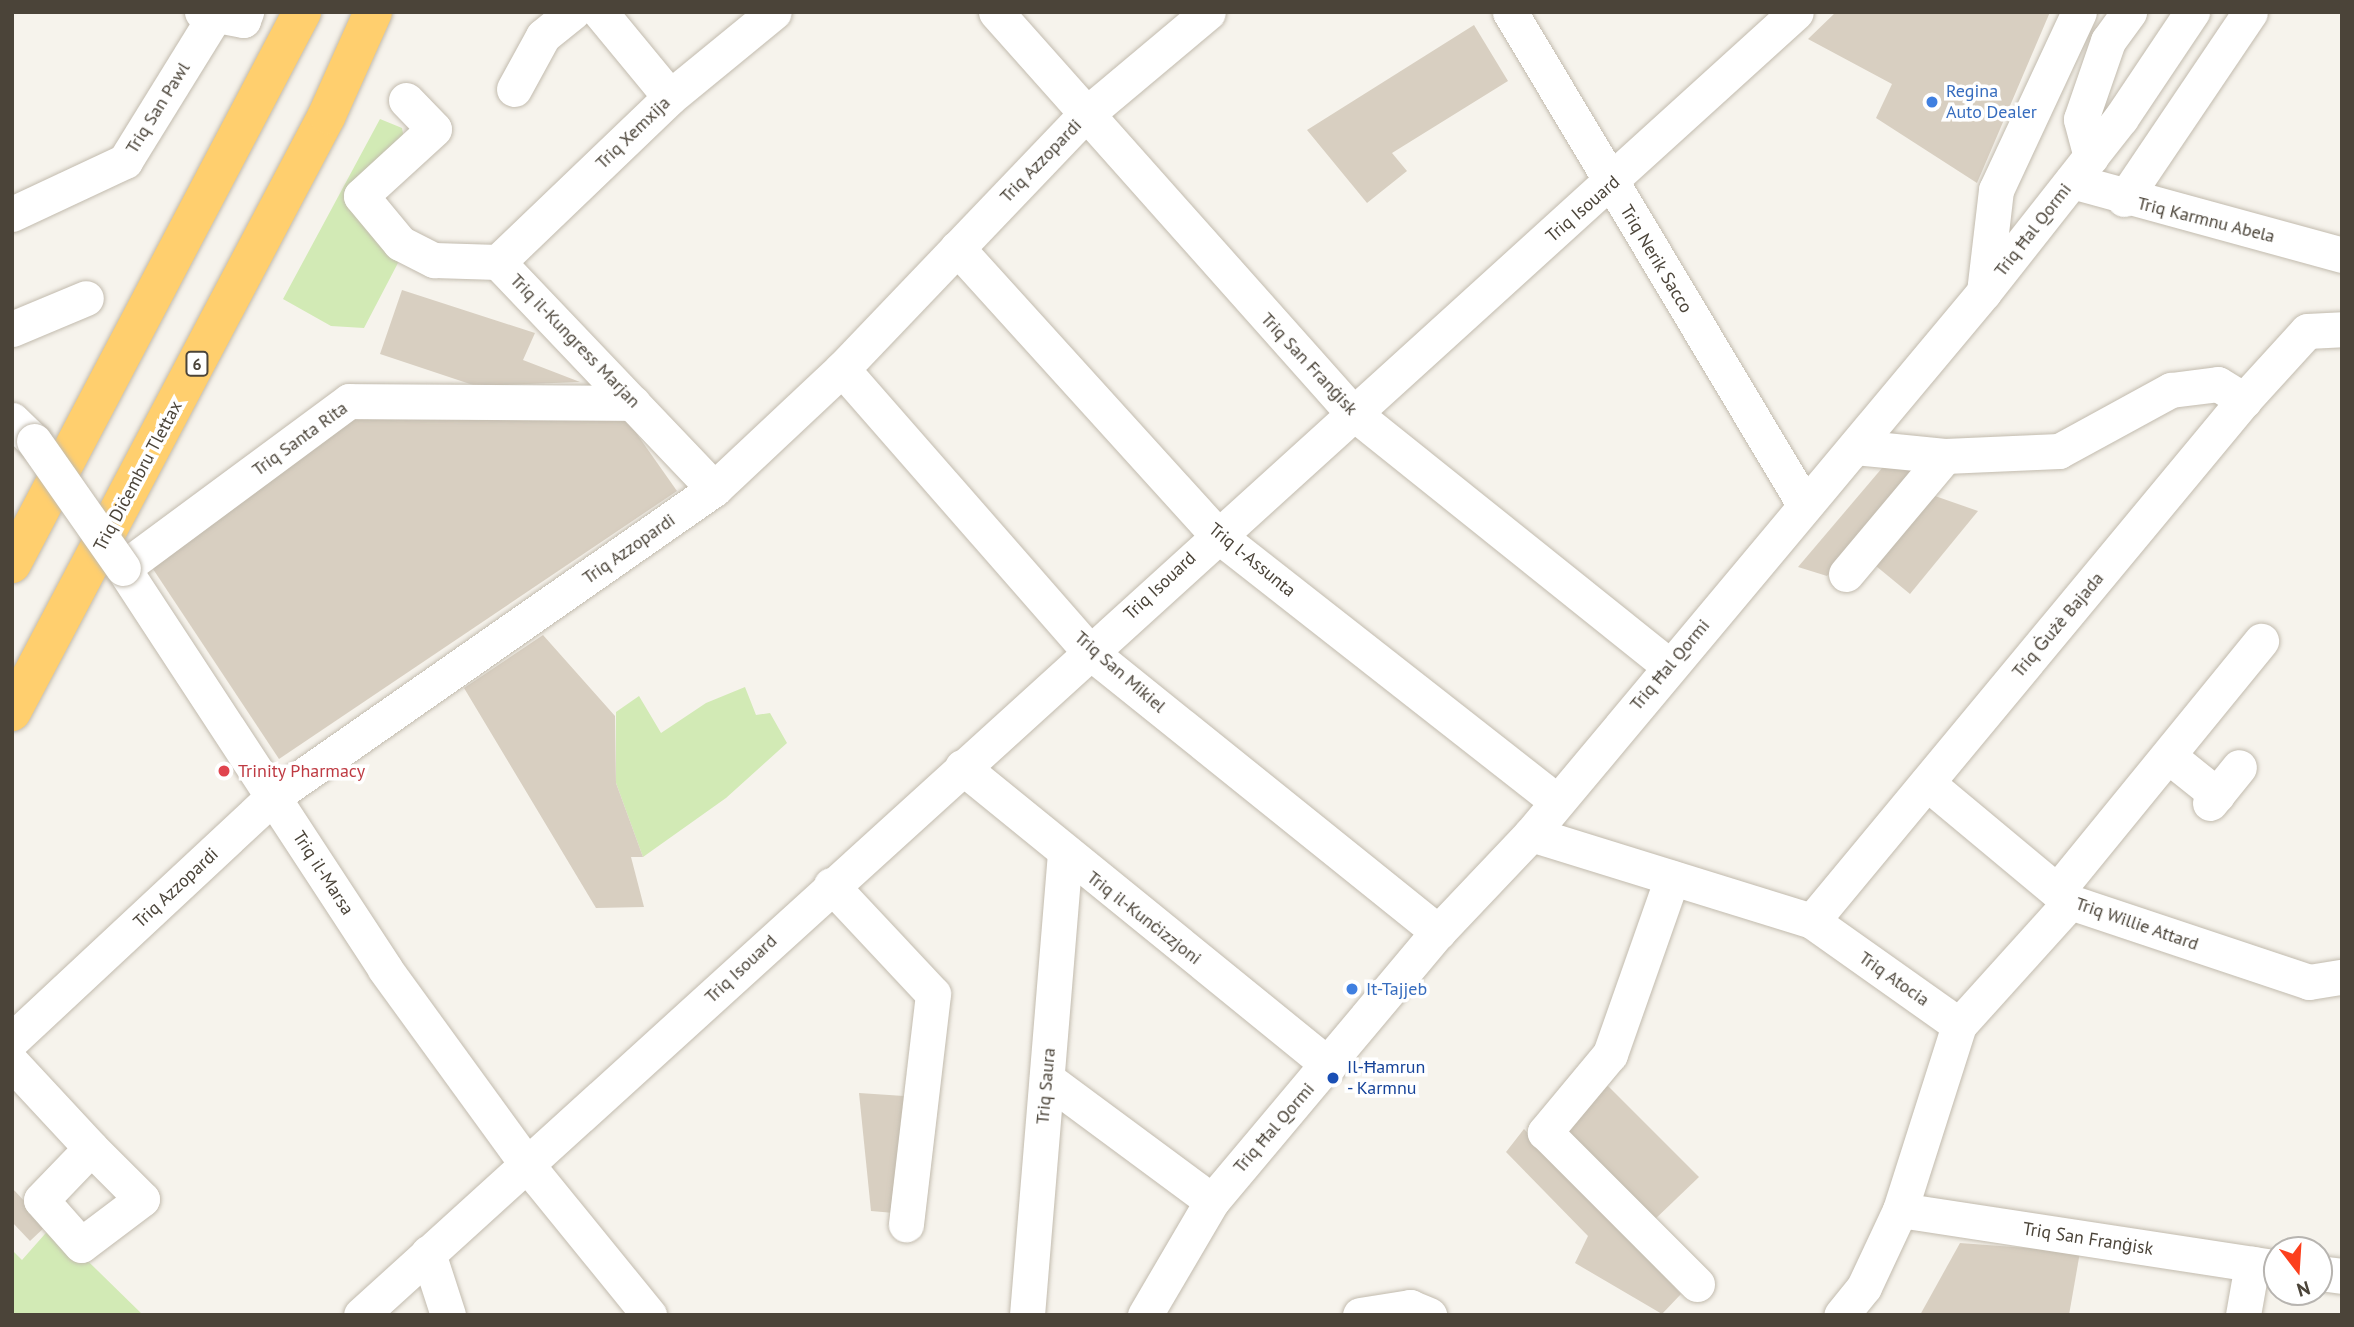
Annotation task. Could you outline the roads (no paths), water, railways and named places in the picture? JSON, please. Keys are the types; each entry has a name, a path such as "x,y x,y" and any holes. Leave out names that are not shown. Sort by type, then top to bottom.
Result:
{"highway":[{"path":"12,564 302,12"},
{"name":"Triq Diċembru Tlettax","path":"12,712 320,128 373,12"}],"street":[{"path":"514,89 543,36 573,12"},
{"path":"600,12 670,97"},
{"name":"Triq Xemxija","path":"498,262 670,97 774,12"},
{"name":"Triq San Franġisk","path":"996,12 1083,117 1351,411 1669,666"},
{"name":"Triq Azzopardi","path":"12,1040 274,796 714,489 842,369 1083,117 1208,12"},
{"name":"Triq Nerik Sacco","path":"1510,12 1804,504"},
{"name":"Triq Isouard","path":"361,1315 428,1252 528,1166 1351,411 1612,185 1796,12"},
{"path":"1984,292 1996,190 2079,12"},
{"path":"2081,169 2081,119 2108,41 2129,12"},
{"name":"Triq Ħal Qormi","path":"1145,1315 1212,1201 1438,932 1531,834 1804,504 1984,292 2081,169 2192,12"},
{"path":"2124,200 2250,12"},
{"name":"Triq San Pawl","path":"12,214 125,161 220,14"},
{"name":"Triq il-Kungress Marjan","path":"406,100 434,129 361,196 400,243 434,260 498,262 714,489"},
{"name":"Triq Karmnu Abela","path":"2081,169 2124,200 2342,255"},
{"name":"Triq l-Assunta","path":"957,248 1216,534 1556,802"},
{"path":"12,329 86,298"},
{"name":"Triq Ġużè Bajada","path":"1812,921 2244,400 2307,331 2342,329"},
{"name":"Triq San Mikiel","path":"842,369 1090,652 1438,932"},
{"path":"1855,447 1945,456 2059,451 2171,390 2218,384 2244,400"},
{"name":"Triq Santa Rita","path":"123,568 349,401 633,403"},
{"name":"Triq il-Marsa","path":"23,431 123,568 385,969 528,1166 649,1315"},
{"path":"1846,574 1945,456"},
{"path":"1841,1315 1864,1287 1900,1210 1959,1025 2261,641"},
{"path":"2171,758 2213,799 2239,767"},
{"name":"Triq il-Kunċizzjoni","path":"962,768 1065,857 1329,1065"},
{"name":"Triq Willie Attard","path":"1927,783 2063,896 2309,982 2342,977"},
{"name":"Triq Atocia","path":"1531,834 1812,921 1959,1025"},
{"name":"Triq Saura","path":"1027,1315 1065,857"},
{"path":"1672,878 1610,1054 1545,1132 1697,1284"},
{"path":"831,886 933,994 906,1224"},
{"path":"12,1063 92,1148"},
{"path":"1047,1079 1212,1201"},
{"name":"Triq San Franġisk","path":"1900,1210 2263,1266"},
{"path":"428,1252 448,1315"},
{"path":"2243,1315 2263,1268"},
{"path":"1360,1315 1410,1307 1429,1315"}],"place":[{"name":"Regina Auto Dealer","path":"1932,102"},
{"name":"Trinity Pharmacy","path":"224,771"},
{"name":"It-Tajjeb","path":"1352,989"},
{"name":"Il-Ħamrun - Karmnu","path":"1333,1078"}]}
